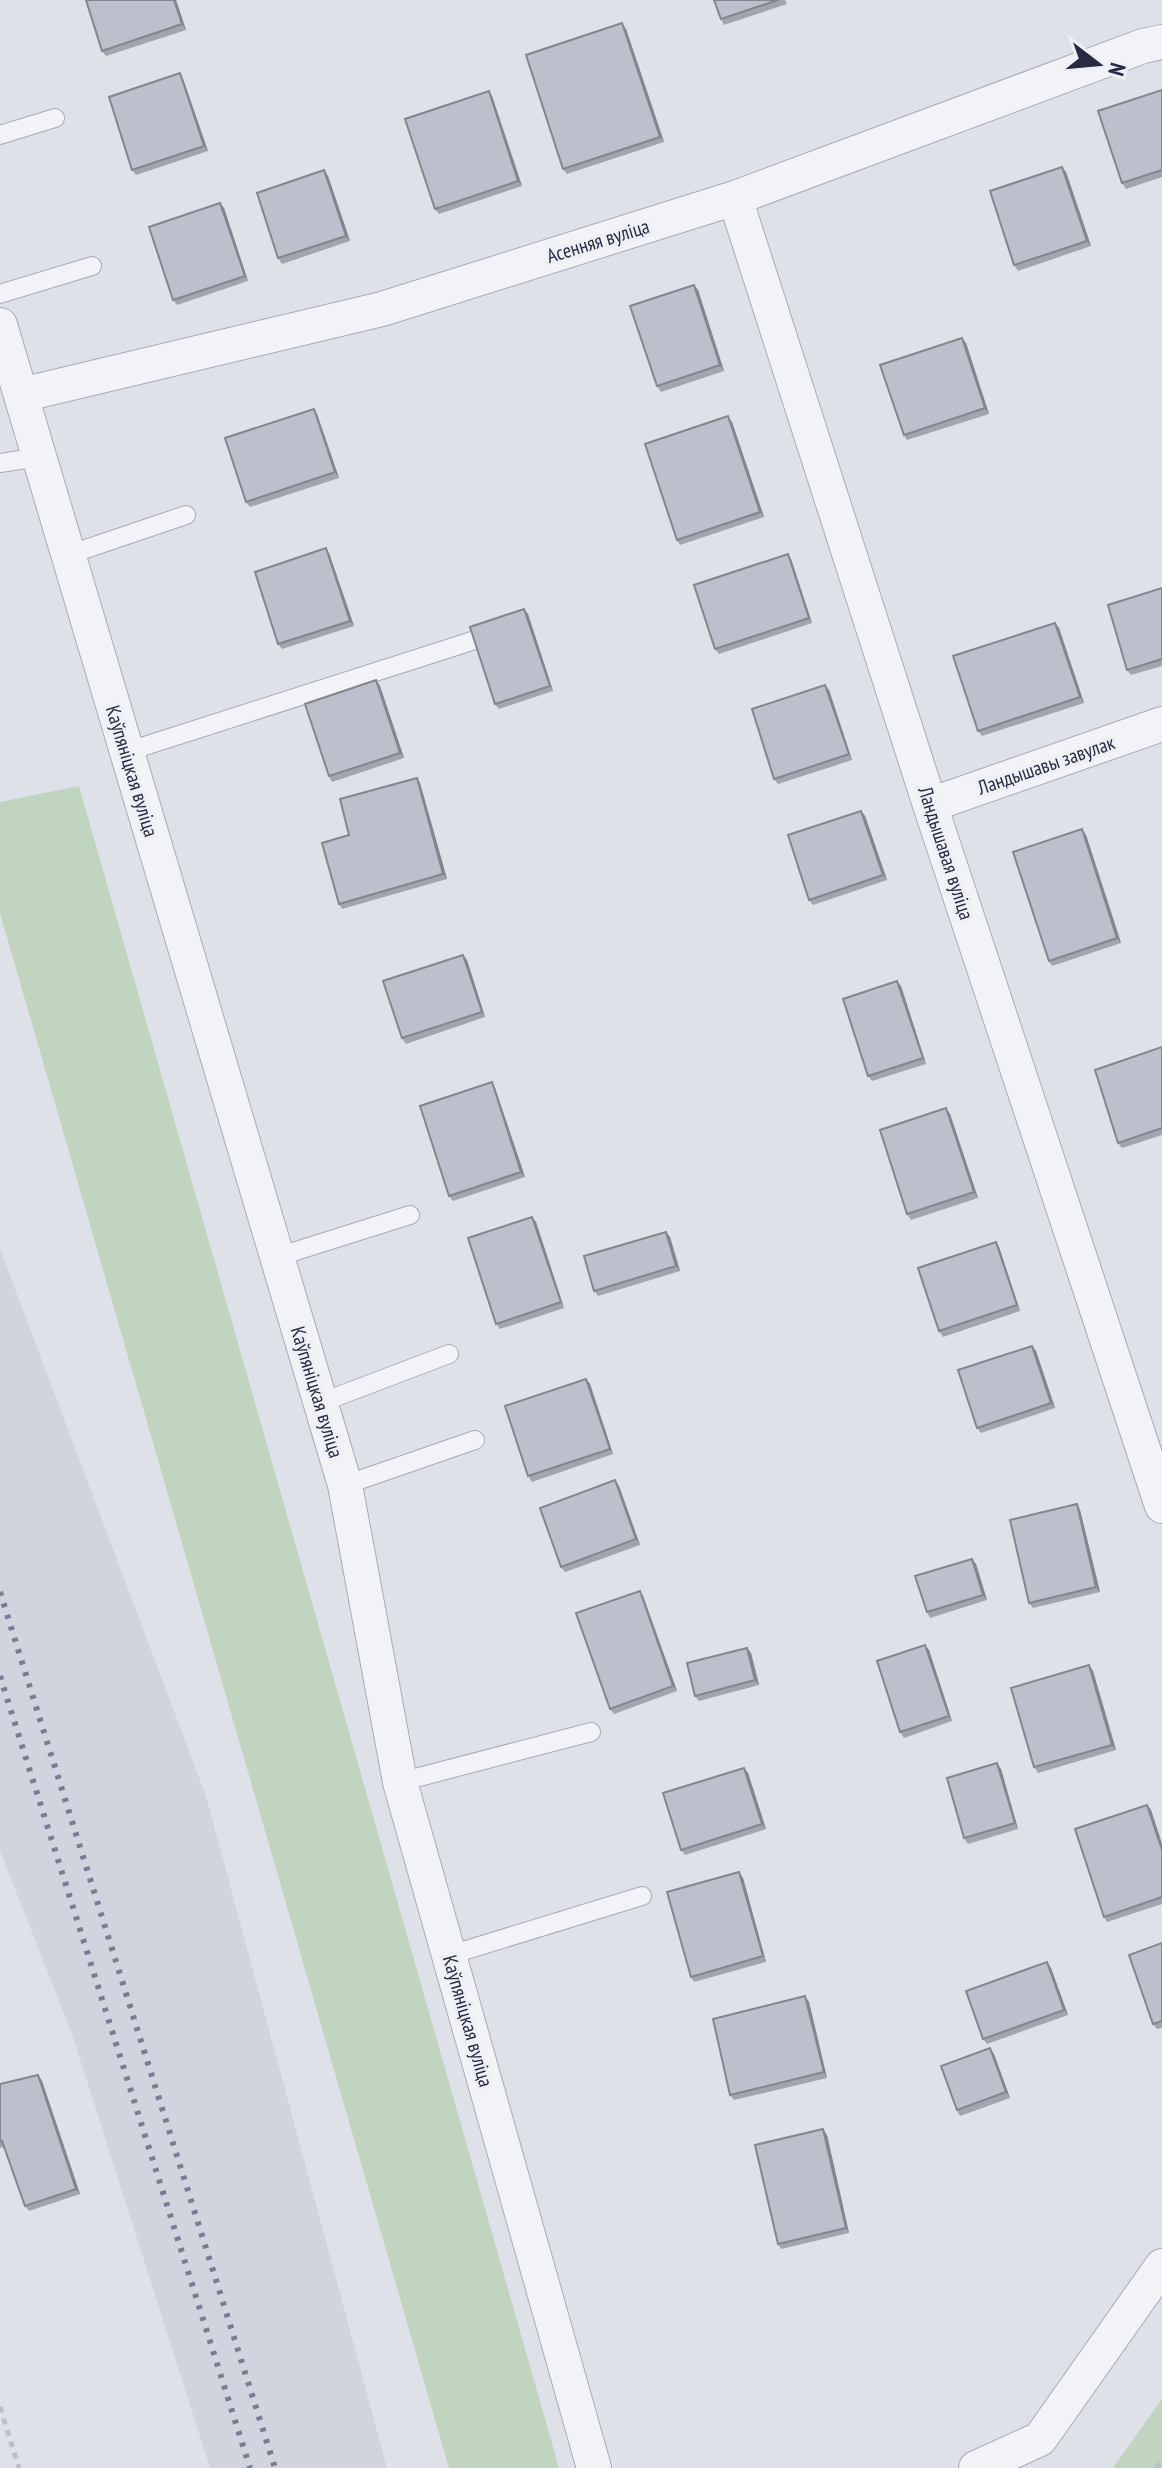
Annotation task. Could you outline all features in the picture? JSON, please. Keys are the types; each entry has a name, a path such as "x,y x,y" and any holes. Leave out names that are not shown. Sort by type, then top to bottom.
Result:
{"street":[{"name":"Асенняя вуліца","path":"21,395 382,309 735,198 1143,46 1162,42"},
{"name":"Ландышавая вуліца","path":"735,198 930,805 1162,1506"},
{"name":"Каўпяніцкая вуліца","path":"0,325 345,1485 400,1782 594,2468"},
{"name":"Ландышавы завулак","path":"930,805 1162,724"},
{"path":"976,2468 1040,2439 1162,2266"}],"lane":[{"path":"0,135 55,118"},
{"path":"0,294 92,266"},
{"path":"0,463 39,457"},
{"path":"68,555 186,515"},
{"path":"126,752 475,640"},
{"path":"277,1257 410,1215"},
{"path":"320,1403 449,1354"},
{"path":"345,1485 475,1440"},
{"path":"400,1782 591,1732"},
{"path":"450,1955 642,1896"}],"path":[{"path":"0,2407 19,2468"},
{"path":"1156,2468 1162,2461"}],"shaded area":[{"path":"0,1249 206,1796 387,2468 210,2468 72,2034 0,1851"}],"green space":[{"path":"79,786 559,2468 449,2468 0,913 0,802"},
{"path":"1162,2399 1162,2468 1113,2468"}],"building":[{"path":"86,0 174,0 182,24 102,51"},
{"path":"714,0 778,0 721,19"},
{"path":"622,23 660,137 563,169 526,55"},
{"path":"180,73 204,146 132,170 109,97"},
{"path":"1162,90 1162,170 1122,183 1098,111"},
{"path":"489,91 518,181 435,209 405,119"},
{"path":"1062,167 1087,241 1014,265 990,191"},
{"path":"324,170 346,236 278,258 257,193"},
{"path":"220,203 245,276 173,300 149,227"},
{"path":"694,285 720,365 657,386 630,306"},
{"path":"962,338 985,408 904,435 880,365"},
{"path":"314,409 335,472 246,502 225,438"},
{"path":"728,416 760,512 677,540 645,444"},
{"path":"326,548 350,621 278,644 255,572"},
{"path":"788,554 809,618 715,649 694,585"},
{"path":"1162,588 1162,659 1127,670 1108,605"},
{"path":"524,609 550,686 495,704 470,627"},
{"path":"1055,623 1080,697 978,731 953,656"},
{"path":"376,680 400,753 329,776 305,704"},
{"path":"825,685 849,754 774,779 752,709"},
{"path":"417,778 443,874 339,904 322,843 349,835 340,799"},
{"path":"861,811 883,875 809,900 788,835"},
{"path":"1082,829 1117,938 1049,961 1013,852"},
{"path":"463,955 482,1012 402,1038 383,981"},
{"path":"897,981 923,1058 868,1076 843,999"},
{"path":"1162,1047 1162,1128 1118,1143 1095,1070"},
{"path":"492,1082 521,1172 449,1196 420,1106"},
{"path":"946,1108 974,1192 907,1214 880,1130"},
{"path":"532,1217 561,1302 496,1324 468,1238"},
{"path":"666,1232 676,1266 594,1291 584,1256"},
{"path":"996,1242 1017,1305 939,1331 918,1268"},
{"path":"1032,1346 1051,1403 977,1428 958,1370"},
{"path":"586,1379 610,1449 528,1476 505,1406"},
{"path":"615,1480 636,1539 561,1567 540,1508"},
{"path":"1077,1504 1096,1587 1029,1603 1010,1520"},
{"path":"972,1559 983,1595 927,1612 915,1576"},
{"path":"640,1591 673,1686 610,1709 576,1613"},
{"path":"925,1645 949,1716 900,1732 877,1661"},
{"path":"747,1648 755,1680 695,1696 687,1663"},
{"path":"1089,1665 1112,1745 1034,1767 1011,1688"},
{"path":"997,1763 1015,1823 964,1838 947,1778"},
{"path":"744,1768 762,1824 681,1850 663,1793"},
{"path":"1147,1805 1162,1850 1162,1897 1104,1917 1075,1829"},
{"path":"739,1872 763,1956 691,1977 667,1892"},
{"path":"1162,1943 1162,2021 1153,2024 1129,1955"},
{"path":"1047,1962 1064,2010 983,2039 966,1991"},
{"path":"805,1996 824,2072 730,2095 713,2019"},
{"path":"990,2048 1006,2092 957,2110 941,2066"},
{"path":"38,2075 76,2189 25,2206 0,2142 0,2084"},
{"path":"823,2129 846,2228 778,2244 755,2145"}],"railway":[{"path":"0,1592 275,2468"},
{"path":"0,1676 250,2468"}]}
